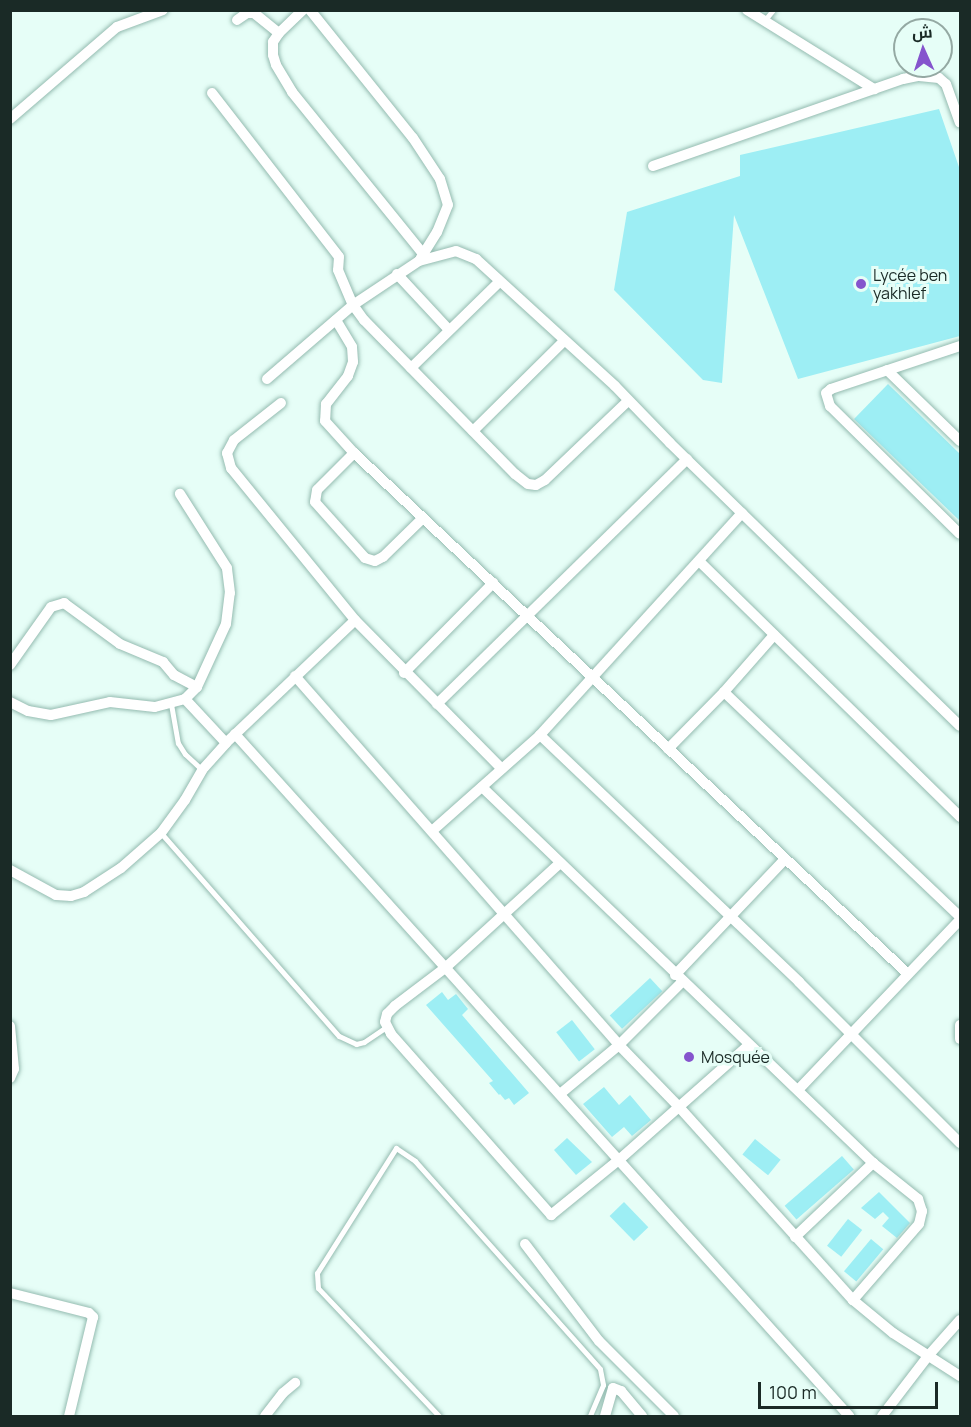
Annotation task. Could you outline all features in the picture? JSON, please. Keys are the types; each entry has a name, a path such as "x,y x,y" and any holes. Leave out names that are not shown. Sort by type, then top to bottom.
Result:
{"street":[{"path":"10,119 117,27 163,10"},
{"path":"303,10 273,42 276,65 292,92 421,257"},
{"path":"267,379 353,305 421,257 437,232 448,205 440,179 406,129 310,10"},
{"path":"747,10 874,89"},
{"path":"237,20 247,13 254,13 279,33"},
{"path":"653,166 874,89 920,76 939,78 946,84 960,123"},
{"path":"212,93 339,257 338,270 353,305 364,320 515,474 528,484 536,485 545,480 628,401"},
{"path":"421,257 456,251 476,260 628,401 960,726"},
{"path":"397,274 449,330"},
{"path":"411,368 500,281"},
{"path":"336,320 352,347 353,362 348,376 326,404 325,421 354,453 908,974"},
{"path":"473,431 564,341"},
{"path":"960,346 831,389 826,393 826,399 960,534"},
{"path":"887,370 960,441"},
{"path":"281,403 234,440 227,453 229,463 355,620 404,673 502,769"},
{"path":"354,453 317,490 315,502 365,558 375,561 383,557 423,518"},
{"path":"437,704 687,459"},
{"path":"10,702 28,711 51,715 110,702 155,707 185,699 196,687 226,624 231,592 227,568 180,494"},
{"path":"432,831 540,735 742,513"},
{"path":"699,561 960,817"},
{"path":"404,673 493,583"},
{"path":"10,665 51,607 64,603 120,644 163,663 174,675 196,687"},
{"path":"10,870 56,895 71,896 84,892 121,868 161,833 185,800 202,770 226,743 355,620"},
{"path":"668,749 724,692 774,635"},
{"path":"295,676 619,1045 680,1108 853,1300 885,1327 960,1376"},
{"path":"724,692 960,918 798,1090"},
{"path":"185,699 226,743"},
{"path":"235,735 620,1159 849,1416"},
{"path":"540,735 852,1034 960,1143"},
{"path":"482,787 873,1163 918,1199 922,1206 922,1217 914,1231 853,1300"},
{"path":"560,1094 619,1045 730,916 785,859"},
{"path":"560,863 445,968 395,1006 387,1014 386,1027 551,1215 680,1108 749,1045"},
{"path":"960,1025 960,1039"},
{"path":"10,1026 14,1069 10,1078"},
{"path":"795,1237 873,1163"},
{"path":"525,1244 599,1341 674,1416"},
{"path":"10,1293 88,1313 93,1317 69,1416"},
{"path":"882,1416 928,1356 960,1320"},
{"path":"265,1416 295,1383"},
{"path":"605,1416 613,1388 621,1391 642,1416"}],"lane":[{"path":"764,21 773,10"},
{"path":"171,704 178,743 185,754 202,770"},
{"path":"161,833 339,1036 356,1044 364,1042 386,1027"},
{"path":"439,1416 318,1288 317,1273 396,1148 415,1161 600,1369 603,1385 590,1416"}],"building":[{"name":"Lycée ben yakhlef","path":"939,109 960,170 960,336 798,379 734,215 722,383 703,380 614,290 627,212 740,176 740,155"},
{"path":"888,384 960,454 960,521 854,419"},
{"path":"650,978 662,991 622,1029 610,1016"},
{"path":"442,992 448,1000 456,994 468,1009 462,1015 529,1093 514,1105 509,1098 505,1100 499,1095 489,1083 493,1081 426,1005"},
{"path":"572,1020 595,1049 579,1061 556,1032"},
{"path":"604,1087 619,1105 630,1095 651,1120 632,1136 624,1127 612,1137 583,1104"},
{"path":"567,1138 592,1162 576,1175 554,1150"},
{"path":"755,1139 781,1160 768,1175 742,1155"},
{"path":"842,1156 854,1170 796,1219 785,1206"},
{"path":"879,1192 910,1223 897,1238 882,1226 889,1218 883,1212 875,1219 861,1208"},
{"path":"624,1202 648,1227 634,1241 610,1216"},
{"path":"848,1219 862,1230 841,1257 827,1246"},
{"path":"871,1239 883,1249 856,1281 844,1271"}],"place":[{"name":"Lycée ben yakhlef","path":"861,284"},
{"name":"Mosquée","path":"689,1057"}]}
